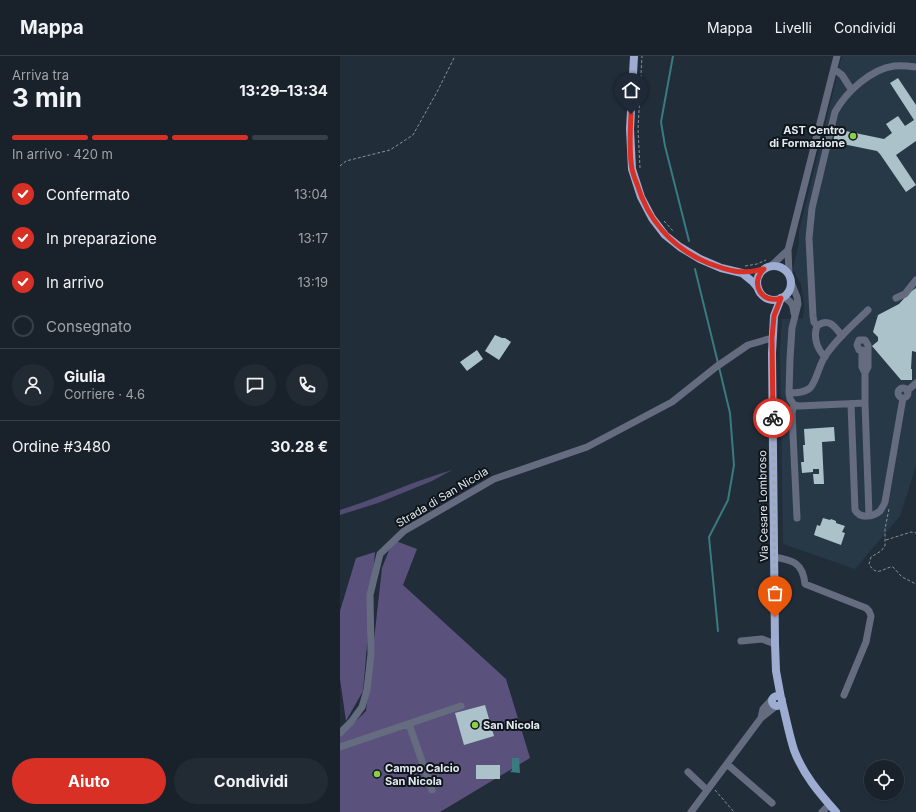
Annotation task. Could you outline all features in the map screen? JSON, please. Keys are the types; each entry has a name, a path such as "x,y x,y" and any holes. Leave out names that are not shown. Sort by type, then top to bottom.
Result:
{"main road":[{"path":"634,56 630,136 632,169 641,197 652,218 666,235 680,247 700,259 721,268 743,269 768,265 783,268 790,278 789,291 782,298 773,300 765,297"},
{"path":"758,288 758,276 768,265"},
{"path":"743,269 765,297 774,316"},
{"name":"Via Cesare Lombroso","path":"776,702 772,338 774,316 782,298"},
{"path":"776,702 785,718 795,751 802,766 812,784 836,812"}],"street":[{"path":"837,56 788,250 790,278 798,304 791,342 789,393 790,399 794,404 799,406 865,403"},
{"path":"824,357 816,345 817,326 814,322 812,309 810,238 812,208 835,112 844,96 851,89 885,68 896,65 916,67"},
{"path":"834,69 842,75 851,89"},
{"path":"768,265 788,250"},
{"path":"896,298 904,294 916,280"},
{"path":"782,298 789,300 793,305 795,315"},
{"path":"789,393 800,393 807,391 811,387 824,357 842,336 868,310"},
{"path":"817,326 825,321 830,322 842,336"},
{"name":"Strada di San Nicola","path":"340,733 352,722 362,707 367,690 371,654 370,595 380,554 404,531 494,478 587,447 672,402 716,367 748,345 772,338"},
{"path":"865,373 869,515"},
{"path":"851,404 855,510 862,516 876,513 882,509 885,502 903,398 908,395 907,391 916,384"},
{"path":"794,404 792,413 797,518"},
{"path":"774,557 795,562 802,570 805,584 866,608 869,611 871,616 866,642 844,695"},
{"path":"741,641 762,639 775,644"},
{"path":"691,812 760,718 763,709 776,702"},
{"path":"340,747 461,706"},
{"path":"409,724 432,790"},
{"path":"727,764 772,803"},
{"path":"688,772 709,788"},
{"path":"822,812 829,805"}],"path":[{"path":"340,166 346,161 390,150 413,135 437,92 454,56"},
{"path":"640,168 638,129 642,56"},
{"path":"663,219 676,233"},
{"path":"743,269 757,264 768,265"},
{"path":"885,502 890,511 885,529 886,540 884,549 872,557 869,564 870,567 874,570 880,571 893,567 902,578 916,584"},
{"path":"886,540 911,532 916,533"},
{"path":"709,788 716,791 734,812"}],"shaded area":[{"path":"842,56 916,56 916,466 900,516 855,569 783,544 780,352 782,319 803,318 804,304 801,284 793,269 799,242 799,231"},
{"path":"452,470 432,481 378,503 340,515 340,510"},
{"path":"393,540 417,549 403,585 506,679 530,758 440,812 340,812 340,737 366,711 382,568"},
{"path":"375,552 363,691 346,721 340,679 340,611 356,558"},
{"path":"512,758 519,758 520,773 510,772 512,770"}],"building":[{"name":"AST Centro di Formazione","path":"898,78 916,105 916,141 896,155 916,185 906,192 877,151 833,142 836,129 884,139 892,133 886,124 898,116 905,126 914,120 890,83"},
{"path":"916,288 916,352 912,351 912,380 901,380 872,346 878,341 878,337 873,332 878,315 899,304"},
{"path":"495,335 505,338 511,342 499,360 485,351"},
{"path":"477,350 483,359 467,371 460,362"},
{"path":"834,427 835,441 822,442 824,484 814,484 813,474 819,474 819,469 813,469 813,472 802,473 801,462 804,462 803,445 805,445 804,429"},
{"path":"823,518 831,519 836,521 836,523 845,526 842,532 845,533 841,545 814,535 817,525 820,526"},
{"name":"San Nicola","path":"485,705 494,736 464,745 455,713"},
{"path":"476,765 500,765 500,779 476,779"}],"waterway":[{"path":"673,56 661,122 665,146 689,241"},
{"path":"695,269 718,363"},
{"path":"718,631 709,537 728,500 734,465 730,413 719,367"}],"way so far":[{"path":"773,418 775,617"}],"place":[{"name":"AST Centro di Formazione","path":"853,136"},
{"name":"San Nicola","path":"475,725"},
{"name":"Campo Calcio San Nicola","path":"377,774"}],"route":[{"path":"631,114 630,129 632,169 641,197 652,218 666,235 680,247 700,259 721,268 742,273 764,269 758,276 757,280 759,292 769,299 777,300 781,298 774,316 772,338 773,418"}]}
